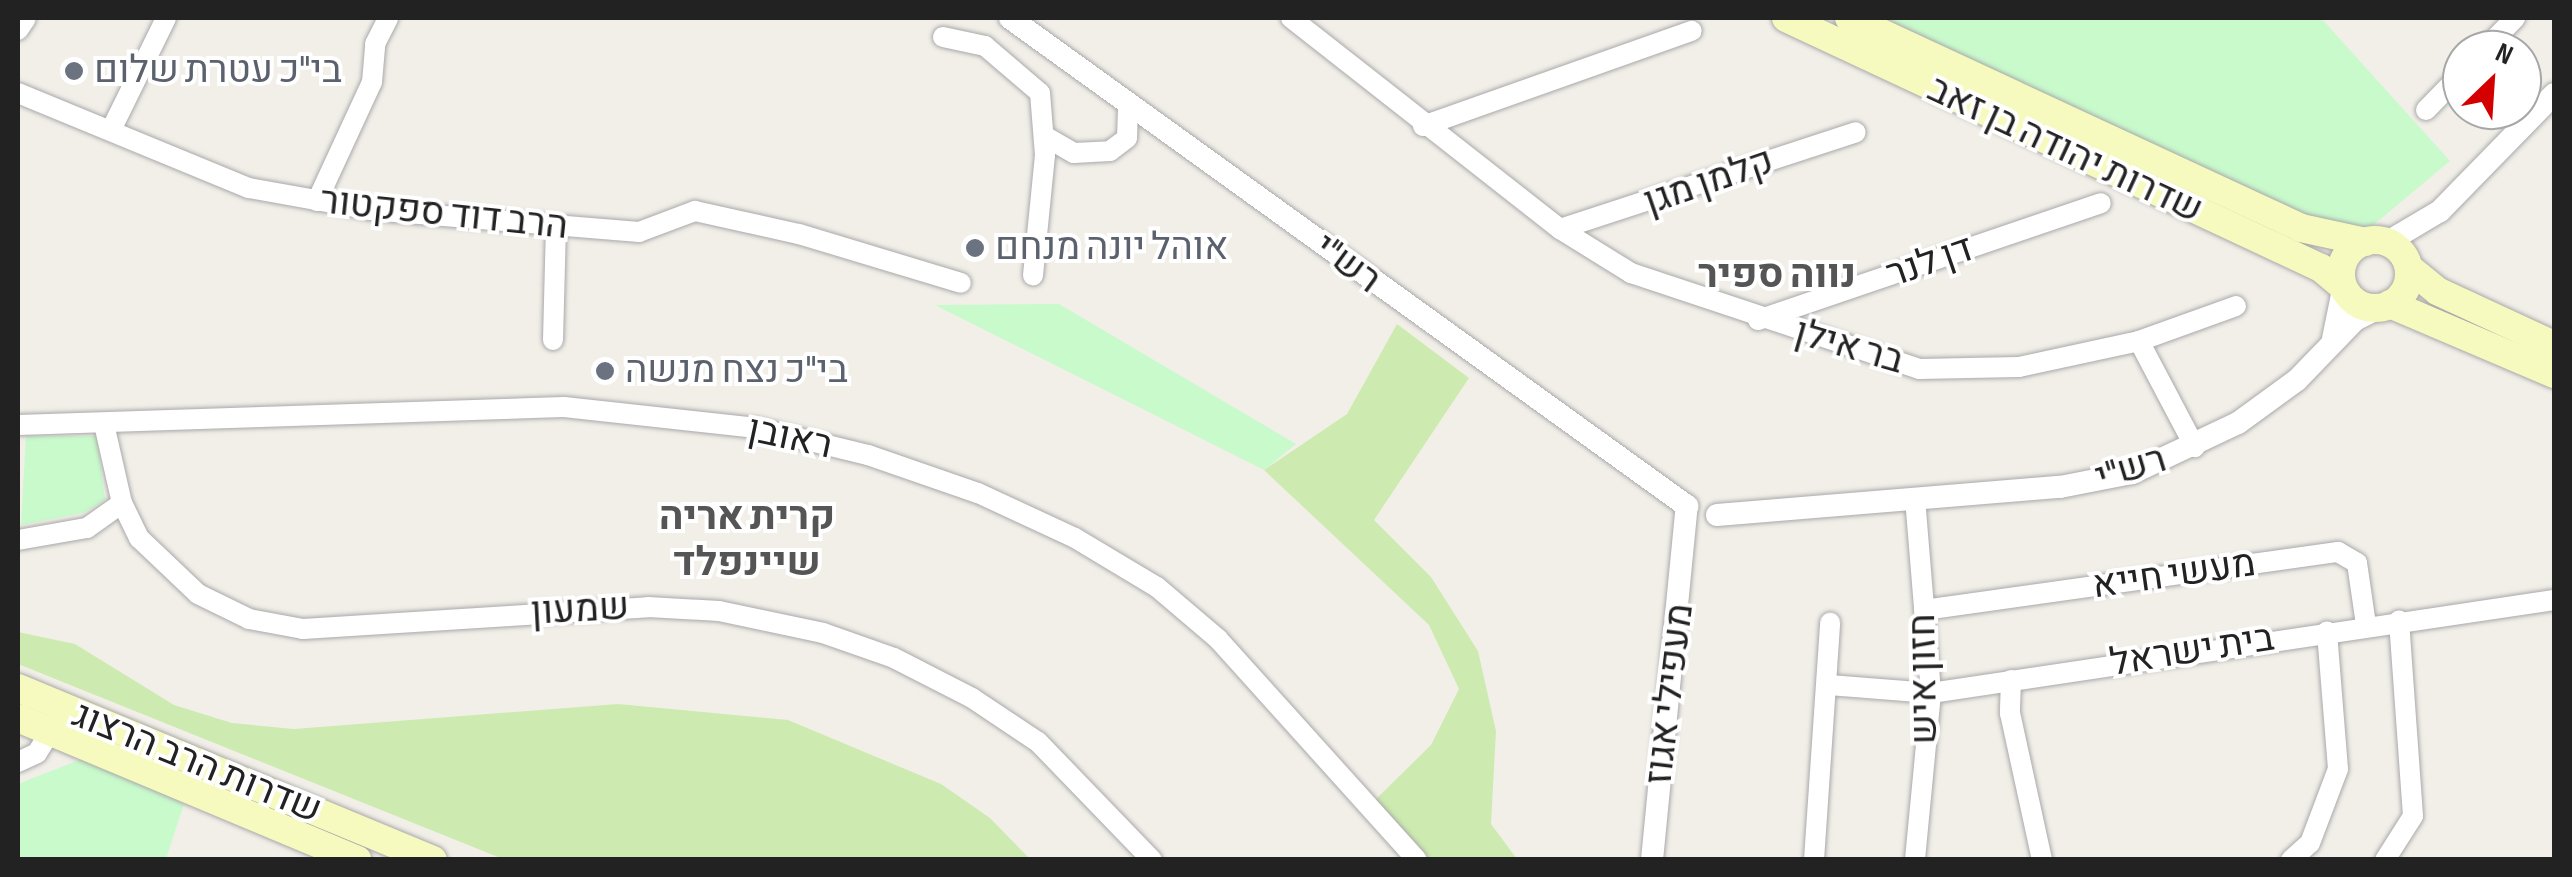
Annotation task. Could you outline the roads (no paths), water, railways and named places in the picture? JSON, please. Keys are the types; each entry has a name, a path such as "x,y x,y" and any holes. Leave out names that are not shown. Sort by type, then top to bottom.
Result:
{"main road":[{"name":"שדרות יהודה בן זאב","path":"1786,18 2321,268 2342,287"},
{"name":"שדרות יהודה בן זאב","path":"1850,18 2301,228 2392,254 2437,291 2554,345"},
{"path":"2386,306 2406,290 2392,254 2343,259 2342,287 2363,306 2386,306 2554,374"},
{"name":"שדרות הרב הרצוג","path":"18,688 57,719 358,860"},
{"name":"שדרות הרב הרצוג","path":"18,718 57,719 433,860"}],"street":[{"path":"18,30 26,18"},
{"path":"111,130 166,18"},
{"path":"318,201 372,82 375,44 388,18"},
{"name":"רש\"י","path":"1010,18 1700,520 2102,482 2196,447 2274,398 2328,346 2386,306"},
{"name":"בר אילן","path":"1291,18 1423,126 1560,230 1632,273 1758,320 1919,368 2020,366 2139,341 2236,306"},
{"path":"1423,126 1692,31"},
{"path":"942,36 985,46 1019,69 1040,93 1046,137 1033,275"},
{"name":"הרב דוד ספקטור","path":"18,94 249,188 318,201 556,228 640,232 695,212 961,283"},
{"path":"2426,110 2442,94"},
{"path":"2392,254 2440,211 2554,94"},
{"path":"1046,137 1074,153 1110,151 1127,138 1128,104"},
{"name":"קלמן מגן","path":"1560,230 1856,132"},
{"name":"דן לנר","path":"1758,320 2101,203"},
{"path":"553,340 556,228"},
{"path":"2328,346 2342,287"},
{"path":"2139,341 2196,447"},
{"name":"ראובן","path":"18,426 564,407 757,428 868,455 1059,530 1157,588 1218,638 1417,860"},
{"name":"שמעון","path":"104,424 122,503 149,550 198,594 249,619 284,626 648,607 719,611 823,633 894,658 1038,742 1152,860"},
{"name":"חזון איש","path":"1915,498 1932,692 1915,860"},
{"path":"18,540 87,528 122,503"},
{"name":"מעפילי אגוז","path":"1652,860 1700,520"},
{"name":"מעפילי אגוז","path":"1663,860 1700,520"},
{"name":"מעשי חייא","path":"1924,610 2338,552 2357,563 2366,625"},
{"name":"בית ישראל","path":"1828,686 1932,692 2327,630 2554,600"},
{"path":"2385,860 2413,816 2399,621"},
{"path":"1814,860 1830,623"},
{"path":"2291,860 2310,842 2338,769 2327,630"},
{"path":"2010,680 2010,713 2042,860"},
{"path":"18,762 37,752 57,719"},
{"path":"1387,860 1399,838"}],"place":[{"name":"בי\"כ עטרת שלום","path":"74,71"},
{"name":"אוהל יונה מנחם","path":"975,248"},
{"name":"בי\"כ נצח מנשה","path":"605,371"}],"district":[{"name":"נווה ספיר","path":"1777,275"},
{"name":"קרית אריה שיינפלד","path":"747,540"}]}
